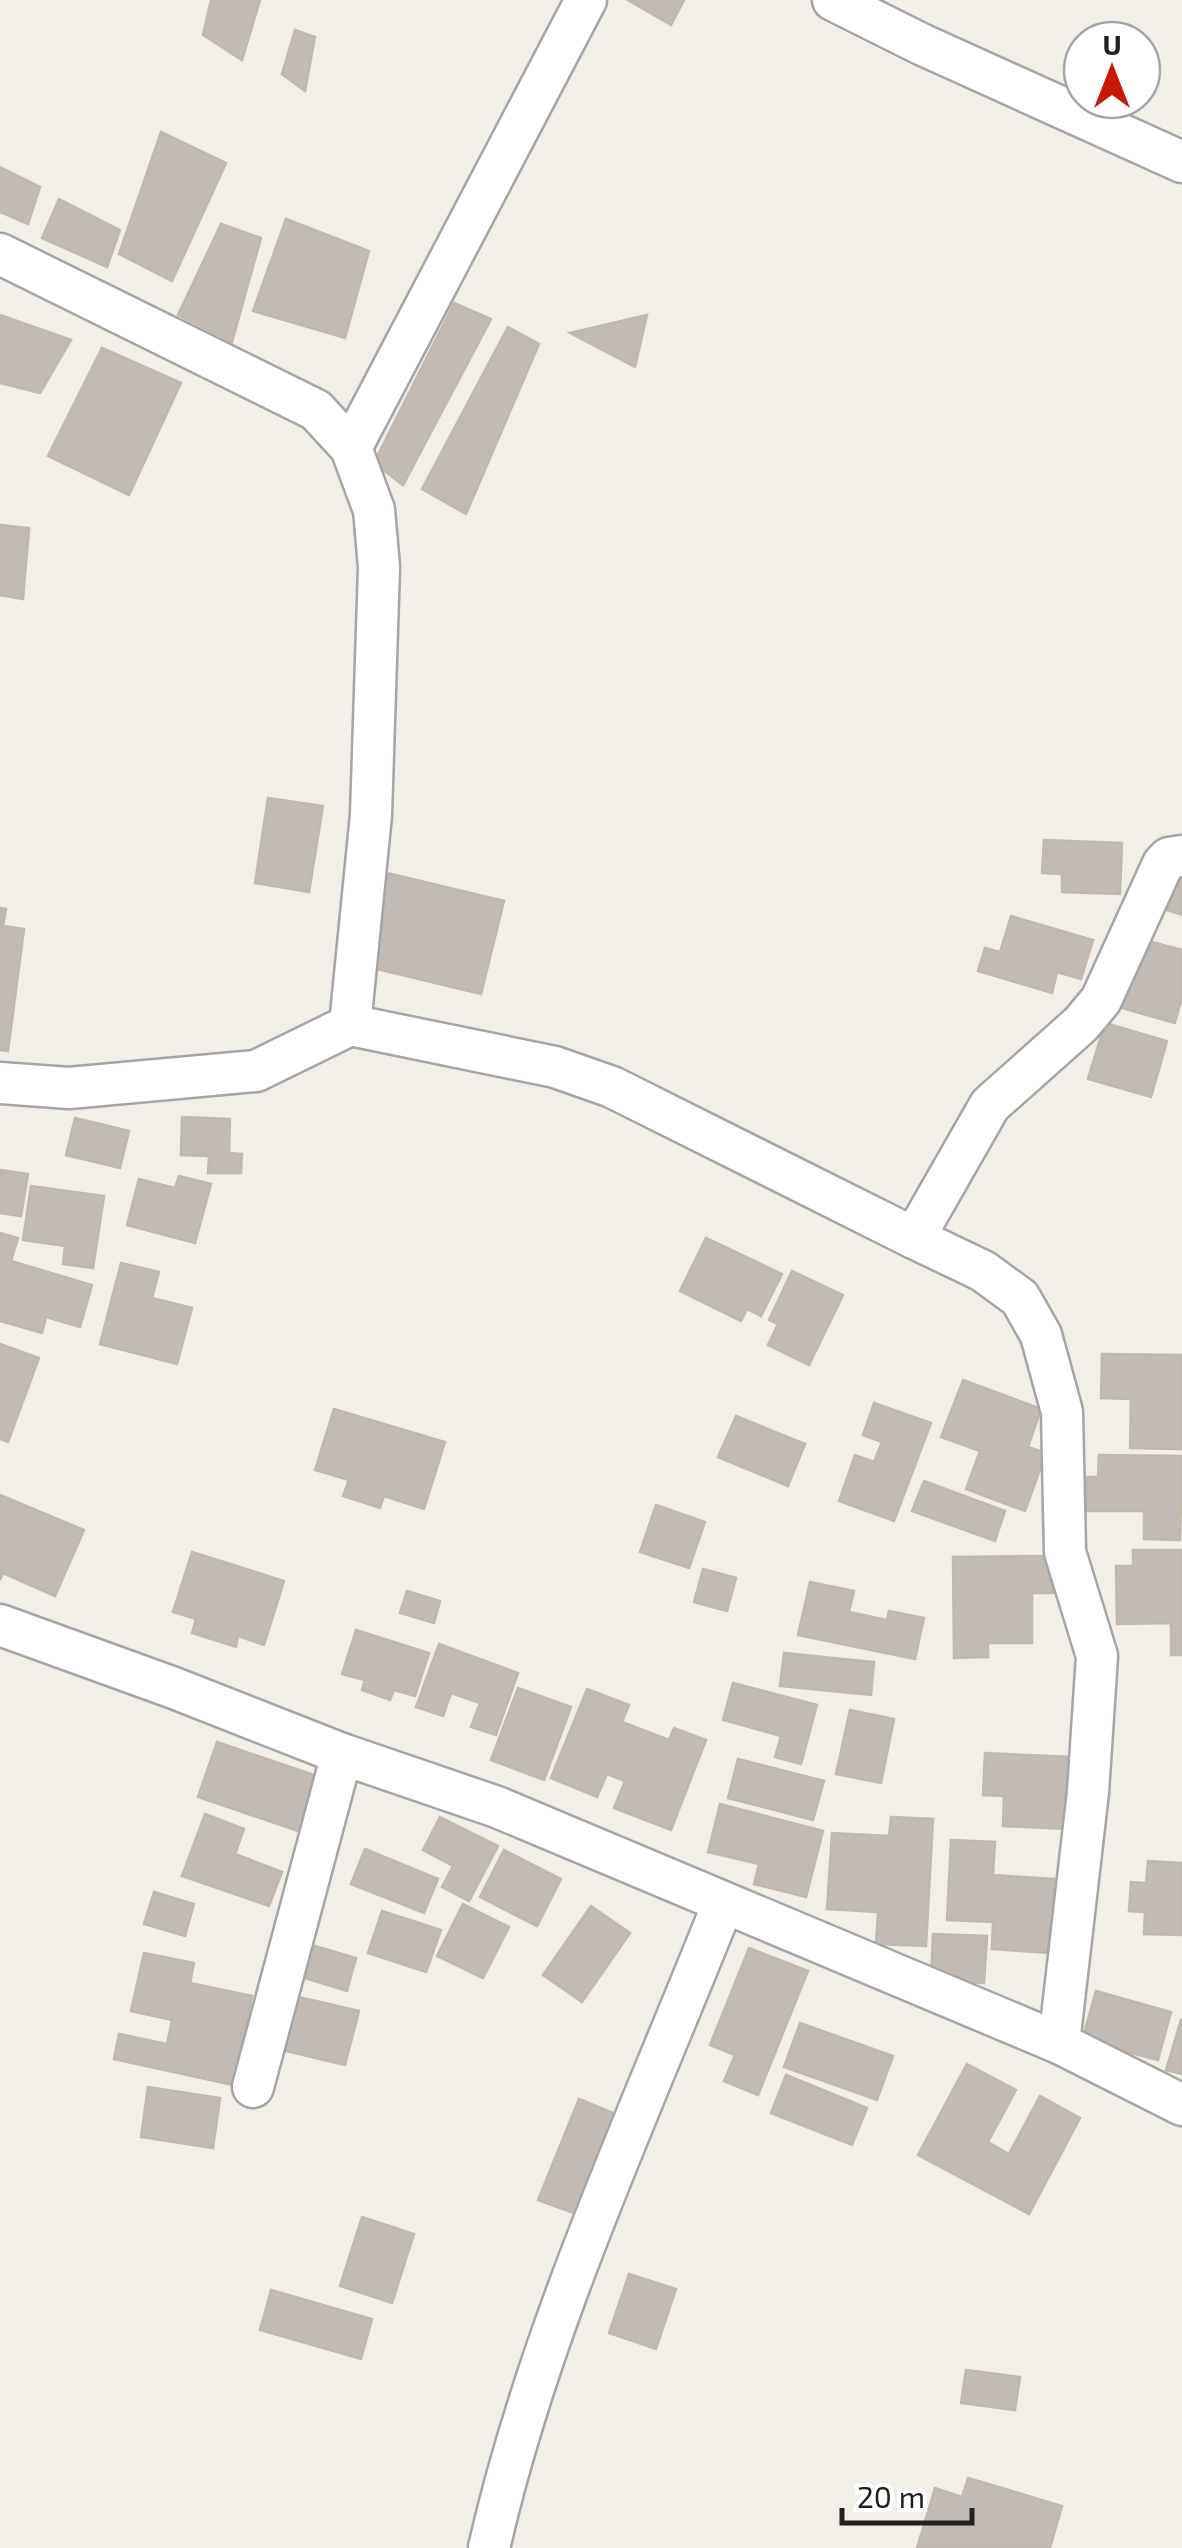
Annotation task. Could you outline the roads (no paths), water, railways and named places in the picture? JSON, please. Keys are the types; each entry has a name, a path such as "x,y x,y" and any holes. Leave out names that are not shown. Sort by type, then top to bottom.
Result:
{"street":[{"path":"351,448 586,0"},
{"path":"833,0 1182,162"},
{"path":"0,254 316,410 351,448 374,510 379,567 371,816 350,1025"},
{"path":"914,1238 990,1105 1081,1024 1101,1000 1163,864 1173,856 1182,856"},
{"path":"0,1083 69,1088 256,1071 350,1025 555,1067 612,1087 983,1271 1020,1298 1041,1334 1062,1412 1064,1552 1096,1656 1088,1792 1059,2043"},
{"path":"0,1625 342,1754 497,1807 1059,2043 1182,2105"},
{"path":"253,2087 342,1754"},
{"path":"489,2548 502,2490 555,2326 724,1904"}]}
